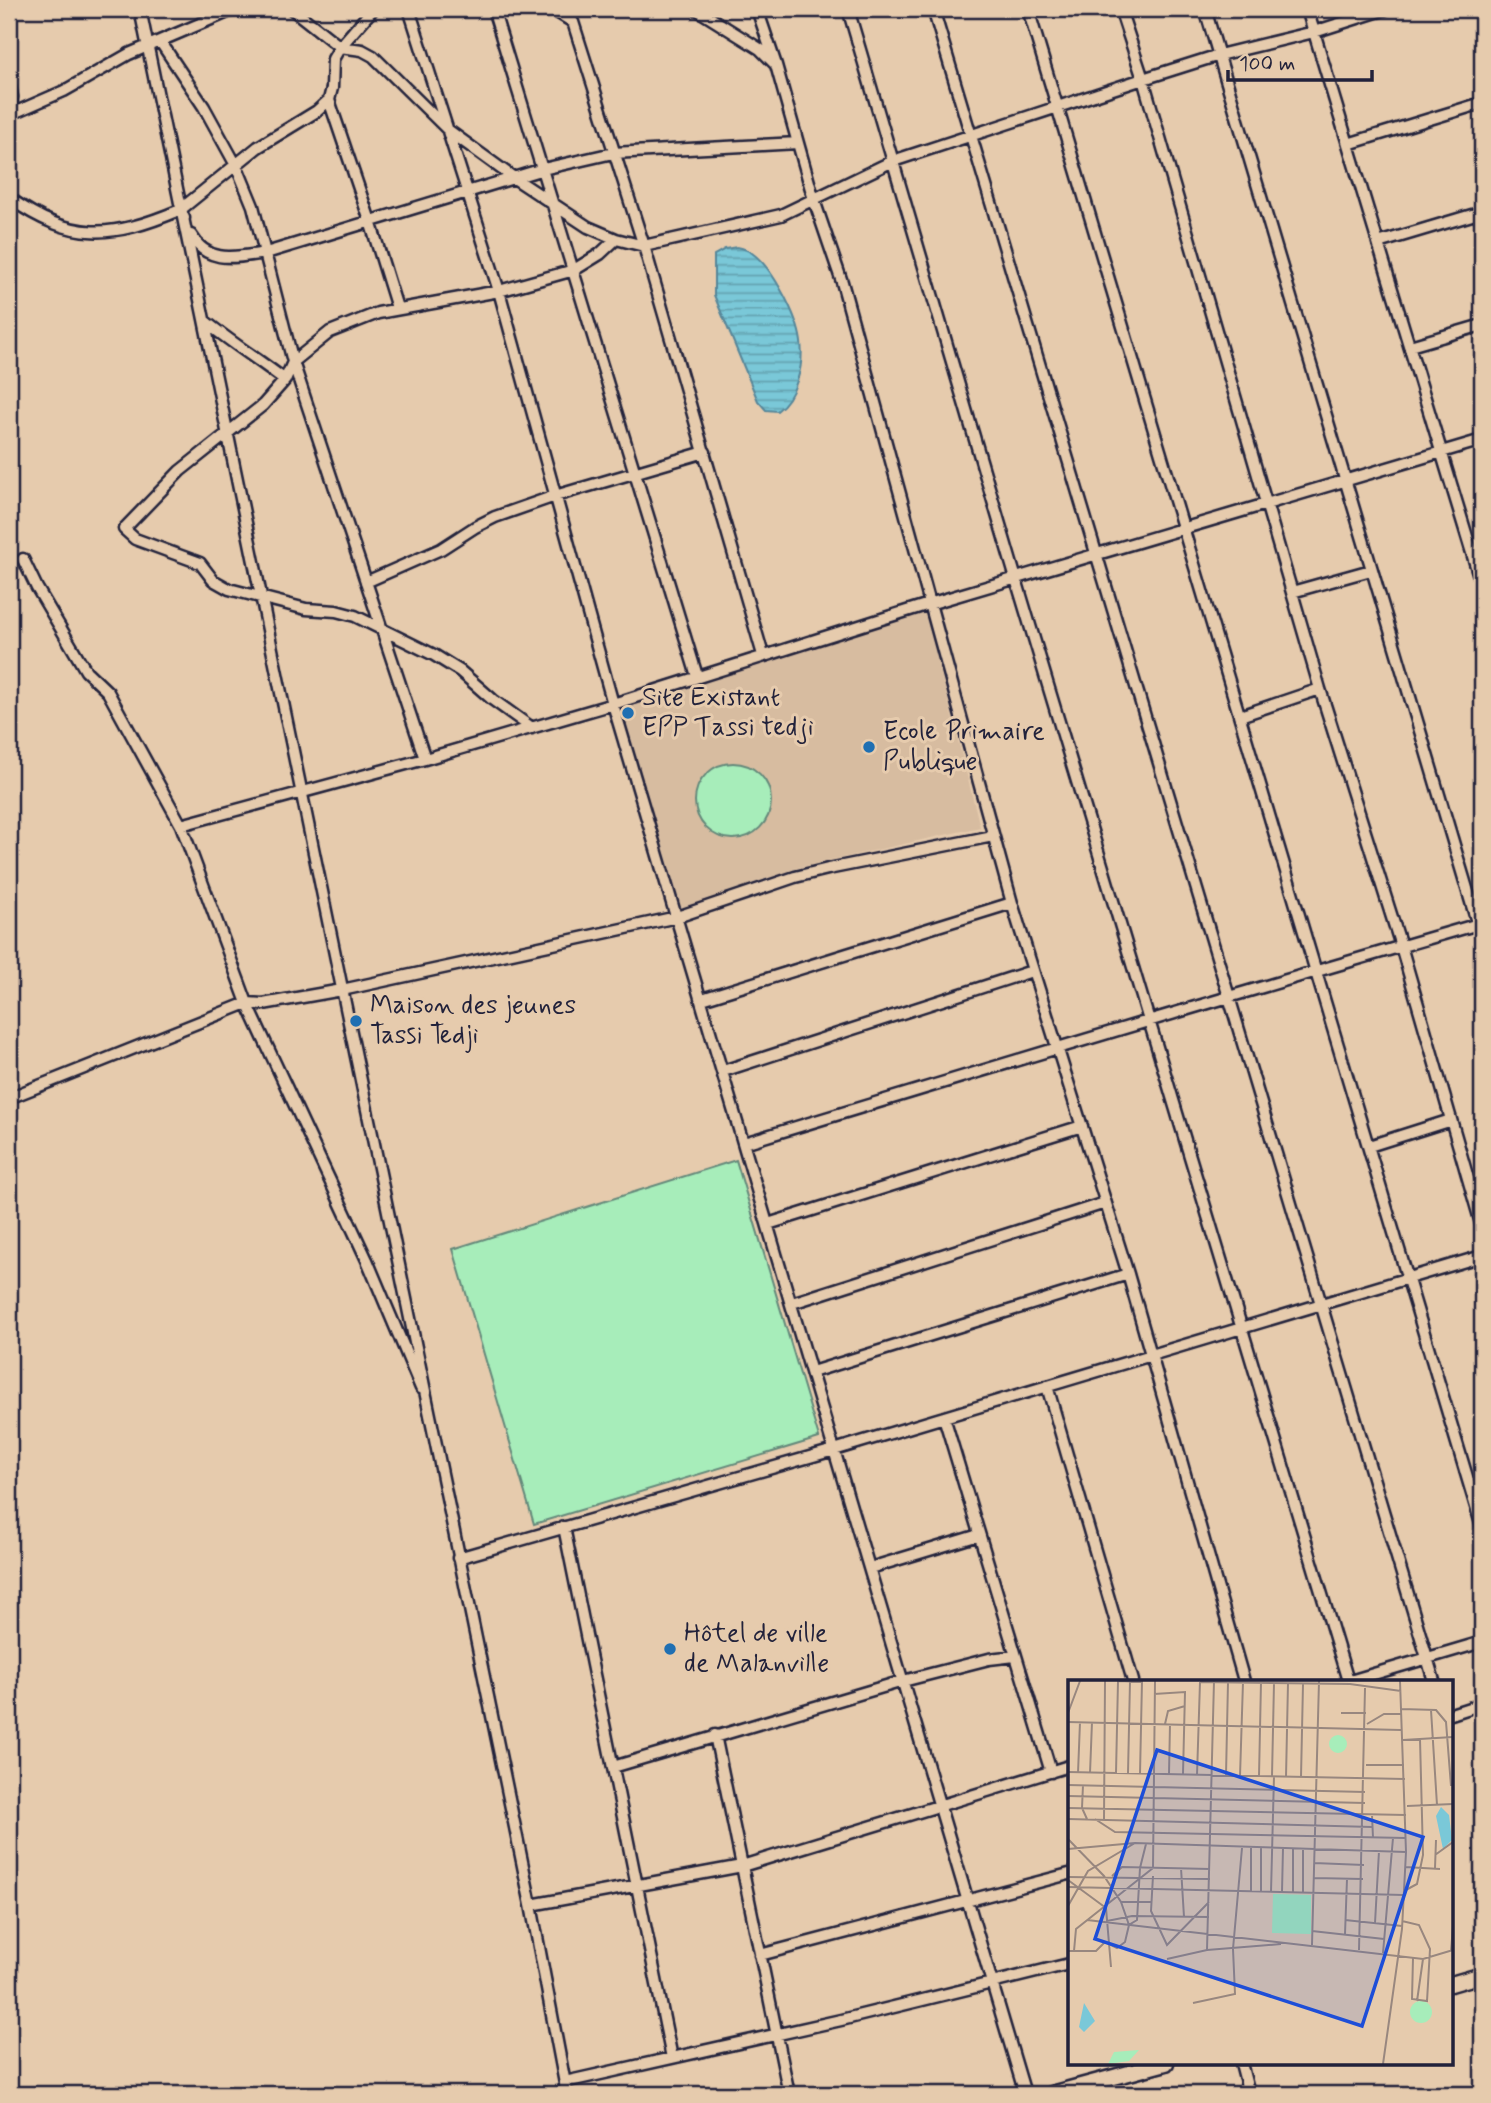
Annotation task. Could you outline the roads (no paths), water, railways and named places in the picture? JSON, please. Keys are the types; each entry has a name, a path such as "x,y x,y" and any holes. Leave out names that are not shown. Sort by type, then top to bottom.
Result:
{"main road":[{"path":"1452,1984 1482,1975"},
{"path":"1060,2093 1162,2064"}],"street":[{"path":"140,9 430,1411 567,2094"},
{"path":"9,115 64,91 148,46 235,9"},
{"path":"292,9 340,47 362,50 373,56 448,130 554,206 588,227 615,239 644,246 781,215 894,161 1057,105 1219,55 1314,32 1386,9"},
{"path":"373,9 340,47 333,60 329,100 397,309"},
{"path":"409,9 499,291 613,704 1025,2094"},
{"path":"493,9 697,676"},
{"path":"552,9 573,22 644,246 763,655"},
{"path":"696,9 760,49 776,65"},
{"path":"757,9 776,65 814,200 842,282 1012,903 1128,1274 1244,1680"},
{"path":"848,9 1016,579 1349,1680"},
{"path":"933,9 1434,1680"},
{"path":"1028,9 1482,1527"},
{"path":"1120,9 1143,79 1320,690 1401,946 1482,1227"},
{"path":"1205,9 1347,479 1371,570 1480,923 1482,939"},
{"path":"1307,9 1443,452 1477,551 1482,586"},
{"path":"160,41 204,107 237,167 253,206 293,362 425,759"},
{"path":"9,80 12,97 9,115"},
{"path":"9,198 50,223 87,232 134,228 182,212 274,136 317,111 329,100"},
{"path":"1348,144 1482,103"},
{"path":"182,212 198,247 215,256 235,257 266,253 543,169 613,153 798,143"},
{"path":"1378,243 1482,212"},
{"path":"532,727 493,700 460,671 434,655 355,616 336,611 306,609 218,585 200,563 135,539 124,529 180,471 262,405 285,380 293,362 330,332 351,322 397,309 499,291 574,270 600,254 615,239"},
{"path":"206,322 285,380"},
{"path":"1410,346 1482,325"},
{"path":"181,825 425,759 613,704 929,604 1482,440"},
{"path":"366,582 441,550 495,517 555,496 705,452"},
{"path":"23,558 37,588 86,671 108,692 181,825 247,1003 368,1260 430,1411"},
{"path":"1292,592 1371,570"},
{"path":"1240,716 1320,690"},
{"path":"9,1098 247,1003 263,1004 342,990 677,917 817,872 993,836"},
{"path":"702,999 1012,903"},
{"path":"744,1143 1480,923"},
{"path":"723,1071 1032,971"},
{"path":"1368,1146 1451,1120"},
{"path":"768,1224 1082,1126"},
{"path":"792,1303 1105,1203"},
{"path":"458,1558 834,1450 1482,1256"},
{"path":"812,1371 1128,1274"},
{"path":"1047,1386 1133,1680"},
{"path":"944,1417 1051,1772"},
{"path":"564,1527 673,2058"},
{"path":"870,1568 979,1535"},
{"path":"1353,1680 1482,1642"},
{"path":"613,1767 903,1681 989,1659 1015,1656"},
{"path":"1452,1714 1482,1703"},
{"path":"715,1735 789,2094"},
{"path":"531,1905 742,1866 1068,1766"},
{"path":"760,1955 1068,1874"},
{"path":"565,2082 1068,1964"},
{"path":"1241,2064 1249,2094"}],"water":[{"path":"737,247 752,253 768,270 783,294 799,332 802,351 800,371 789,398 777,411 766,410 758,401 714,295 714,255"}],"place":[{"name":"Site Existant EPP Tassi tedji","path":"628,713"},
{"name":"Ecole Primaire Publique","path":"869,747"},
{"name":"Maison des jeunes Tassi Tedji","path":"356,1021"},
{"name":"Hôtel de ville de Malanville","path":"670,1649"}]}
